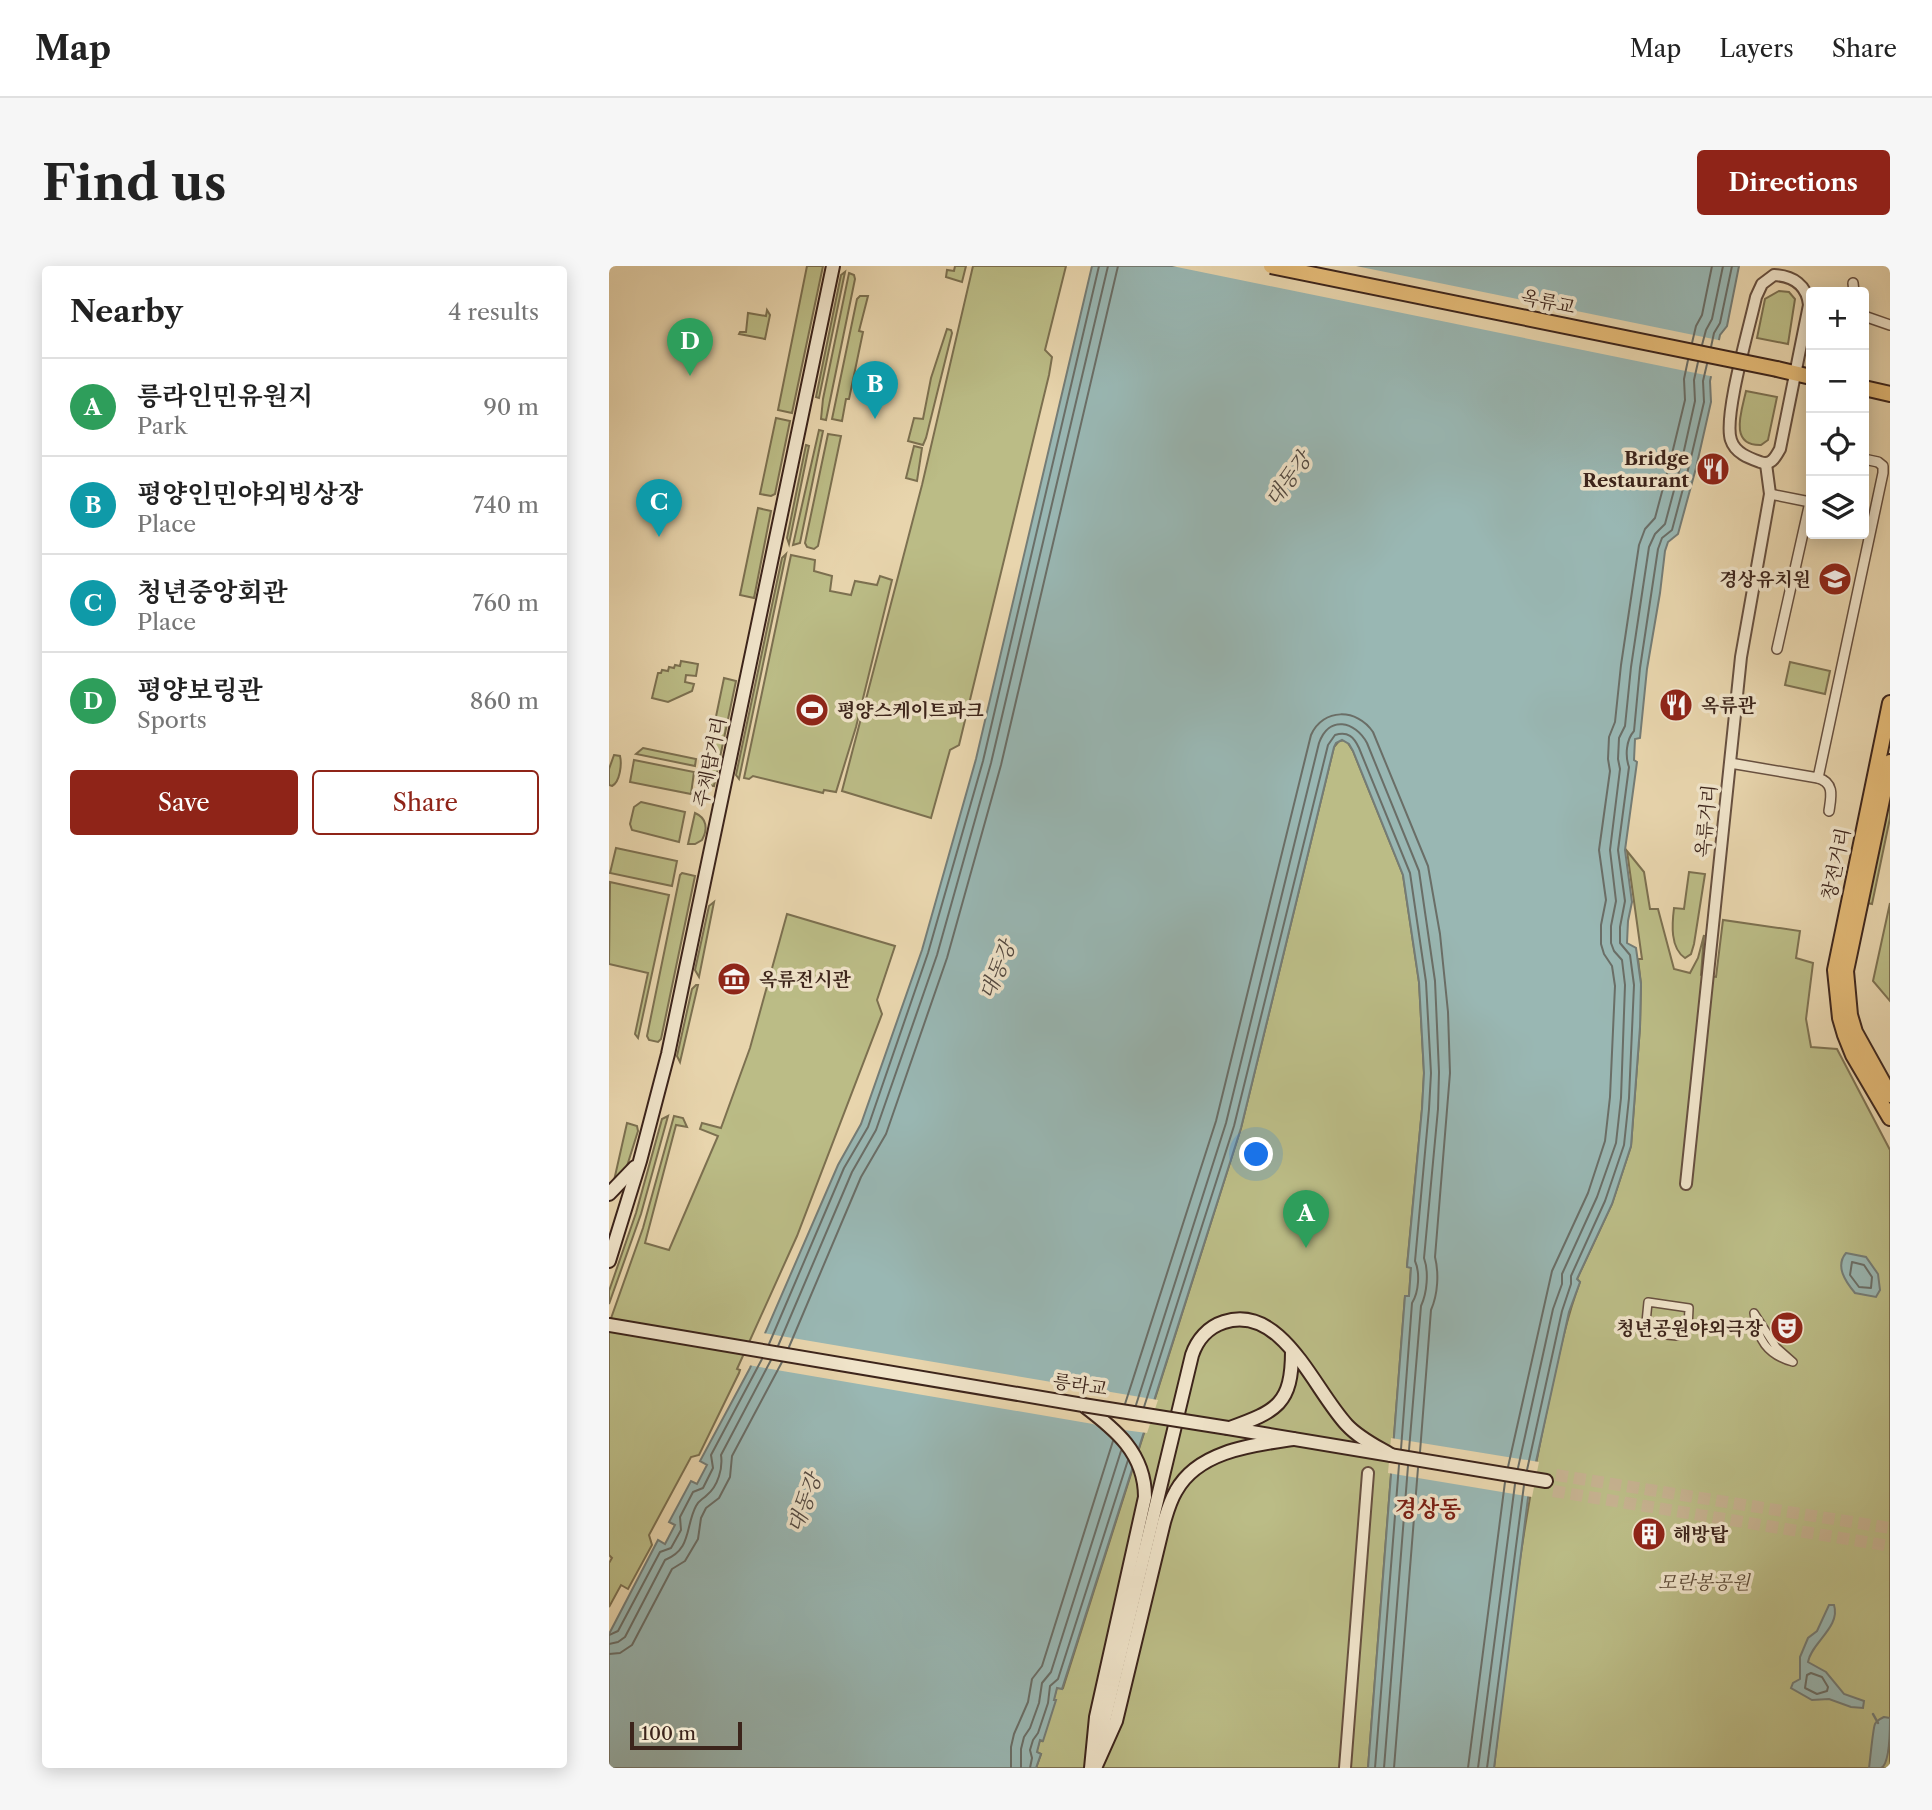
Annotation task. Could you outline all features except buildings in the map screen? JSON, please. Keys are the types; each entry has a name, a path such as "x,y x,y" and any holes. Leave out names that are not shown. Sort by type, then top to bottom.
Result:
{"main road":[{"name":"주체탑거리","path":"609,1261 640,1161 668,1054 832,266"},
{"name":"옥류교","path":"1271,266 1806,376"},
{"path":"1869,389 1890,394"},
{"name":"창전거리","path":"1890,702 1835,970 1840,1018 1845,1035 1853,1055 1890,1118"},
{"name":"창전거리","path":"1890,762 1846,971 1850,1015 1855,1032 1890,1096"},
{"path":"609,1194 640,1161"},
{"path":"609,1200 619,1204 624,1213"},
{"path":"1093,1768 1192,1355 1199,1339 1219,1323 1246,1318 1266,1325 1291,1351 1352,1431 1391,1455"},
{"name":"릉라교","path":"609,1325 1552,1483"},
{"path":"1228,1428 1262,1415 1283,1399 1290,1386 1291,1351"},
{"path":"1083,1405 1122,1438 1135,1456 1144,1477 1144,1507 1096,1717 1093,1768"},
{"path":"1093,1768 1116,1721 1164,1522 1176,1490 1196,1470 1219,1456 1249,1446 1293,1439"}],"street":[{"path":"1781,271 1805,289 1809,298 1809,315 1796,374 1780,449 1772,461 1766,464 1750,459 1738,451 1731,440 1729,418 1756,297 1762,284 1781,271"},
{"path":"1869,318 1890,324"},
{"path":"1818,778 1883,473 1883,466 1869,460"},
{"name":"옥류거리","path":"1686,1184 1741,657 1770,494 1766,464"},
{"path":"1770,494 1806,499"},
{"path":"1777,649 1806,522"},
{"path":"1730,764 1826,780 1832,793 1829,811"},
{"path":"1648,1302 1689,1308 1688,1329 1677,1336 1645,1333 1648,1302"},
{"path":"1754,1313 1776,1347 1793,1362 1772,1354 1765,1346 1759,1337 1754,1313"},
{"path":"1345,1768 1368,1474"}],"green space":[{"path":"807,266 823,266 792,413 778,410"},
{"path":"955,266 966,266 962,282 946,277 947,270 954,271"},
{"path":"973,266 1066,266 1045,350 1052,357 1049,375 959,745 950,750 931,818 842,791 922,485"},
{"path":"845,272 819,398 816,397 841,275"},
{"path":"849,273 854,275 855,279 826,420 821,419 823,399"},
{"path":"1779,291 1789,292 1795,299 1788,344 1757,338 1765,299"},
{"path":"860,296 868,296 859,331 863,332 842,421 832,419 857,299"},
{"path":"767,310 770,315 765,339 739,334 746,332 748,313 766,316"},
{"path":"947,329 952,333 926,438 923,445 908,441 914,418 923,419 931,378"},
{"path":"1746,391 1777,397 1768,440 1761,445 1744,440 1741,433 1740,417"},
{"path":"776,418 790,421 775,494 771,496 760,494"},
{"path":"819,430 823,431 800,543 793,545"},
{"path":"828,434 841,436 818,546 814,549 807,547 805,543"},
{"path":"806,445 809,446 789,544 787,538"},
{"path":"914,446 922,448 917,481 906,478"},
{"path":"758,508 771,511 754,598 740,595"},
{"path":"786,554 739,779 736,775 782,558"},
{"name":"평양스케이트파크","path":"791,555 815,560 814,571 832,576 830,591 851,595 855,581 877,585 880,576 892,580 856,727 836,792 824,790 823,793 753,776 744,778"},
{"path":"681,661 698,664 696,676 686,675 685,682 694,684 692,691 668,702 652,698 658,673 662,670 668,671 669,667 674,668 675,665 680,666"},
{"path":"1790,662 1830,671 1825,694 1785,685"},
{"path":"724,678 736,681 714,786 702,784"},
{"path":"1346,740 1353,751 1403,875 1419,982 1424,1073 1407,1266 1411,1267 1409,1296 1405,1296 1368,1768 1036,1768 1041,1754 1036,1752 1040,1740 1042,1741 1057,1687 1063,1688 1241,1128 1334,747 1339,741"},
{"path":"643,748 696,759 695,766 636,754"},
{"path":"614,755 620,756 620,768 619,777 612,786 609,785 609,769"},
{"path":"634,760 694,772 691,794 630,782"},
{"path":"641,802 685,812 679,842 632,830 630,824 634,807"},
{"path":"1888,805 1890,818 1872,904 1867,903"},
{"path":"695,813 704,821 705,832 702,840 688,844"},
{"path":"616,848 677,861 672,886 610,873"},
{"name":"모란봉공원","path":"1627,851 1644,872 1650,909 1658,909 1674,969 1690,973 1698,958 1704,935 1701,975 1716,977 1723,920 1800,931 1796,958 1813,963 1806,1019 1811,1047 1837,1049 1890,1150 1890,1768 1494,1768 1523,1540 1555,1374 1580,1282 1577,1279 1612,1204 1631,1146 1640,1027 1641,984 1638,959 1642,959"},
{"path":"1689,872 1705,874 1694,944 1691,954 1685,958 1674,942 1673,921 1674,908 1684,909"},
{"path":"682,873 695,876 661,1039 658,1042 649,1040 647,1036"},
{"path":"610,882 669,895 638,1038 635,1034 648,973 609,964"},
{"path":"714,902 699,977 695,970 709,906"},
{"path":"1890,903 1890,1001 1873,981"},
{"path":"787,914 895,946 877,1000 882,1014 797,1236 737,1369 740,1370 739,1373 699,1455 691,1457 649,1535 652,1545 628,1589 621,1585 609,1607 609,1563 612,1558 609,1555 609,1324 643,1228 674,1116 683,1118 687,1127 676,1125 645,1243 669,1250 718,1136 700,1129 702,1123 721,1128 750,1048"},
{"path":"696,985 680,1062 677,1056 692,989"},
{"path":"668,1116 641,1214 609,1304 609,1291 636,1213 662,1119"},
{"path":"627,1123 637,1126 638,1131 627,1166 613,1185"}],"water":[{"name":"대동강","path":"1092,266 1739,266 1727,326 1720,335 1710,381 1711,402 1696,468 1678,534 1668,542 1665,551 1647,669 1640,738 1635,739 1634,760 1637,762 1625,850 1632,902 1627,943 1636,948 1641,984 1631,1146 1612,1204 1577,1279 1580,1282 1569,1312 1528,1498 1494,1768 1368,1768 1405,1296 1409,1296 1411,1268 1407,1267 1424,1073 1419,982 1403,875 1353,751 1349,744 1342,740 1334,747 1241,1128 1062,1689 1057,1688 1043,1741 1040,1740 1037,1752 1041,1754 1036,1768 609,1768 609,1634 658,1540 665,1544 675,1525 669,1522 691,1481 697,1484 707,1465 700,1461 750,1368 838,1165 861,1124 922,950 976,759"},
{"path":"1846,1253 1866,1257 1878,1274 1880,1290 1876,1297 1855,1293 1848,1284 1841,1268"},
{"path":"1829,1605 1834,1605 1833,1621 1814,1648 1808,1662 1826,1672 1844,1694 1864,1701 1863,1708 1851,1707 1829,1699 1812,1700 1791,1688 1793,1683 1800,1679 1800,1657 1808,1638 1817,1631"},
{"path":"1884,1717 1890,1718 1886,1760 1881,1768 1869,1768 1875,1724"}],"pier":[{"path":"1172,266 1356,266 1723,341 1715,377"},
{"path":"763,1333 1158,1400 1147,1433 1124,1430 1140,1454 1136,1469 1124,1449 1106,1431 1093,1424 748,1365"},
{"path":"1391,1438 1539,1462 1532,1497 1388,1473"}],"waterway":[{"path":"1873,1714 1878,1723"}],"tunnel":[{"path":"1556,1475 1890,1528"},
{"path":"1553,1491 1890,1546"}],"place":[{"name":"평양보링관","path":"690,376"},
{"name":"평양인민야외빙상장","path":"875,419"},
{"name":"Bridge Restaurant","path":"1713,469"},
{"name":"청년중앙회관","path":"659,537"},
{"name":"경상유치원","path":"1835,579"},
{"name":"옥류관","path":"1676,705"},
{"name":"평양스케이트파크","path":"812,710"},
{"name":"옥류전시관","path":"734,979"},
{"name":"릉라인민유원지","path":"1306,1248"},
{"name":"청년공원야외극장","path":"1787,1328"},
{"name":"해방탑","path":"1649,1534"}],"district":[{"name":"경상동","path":"1428,1509"}]}
